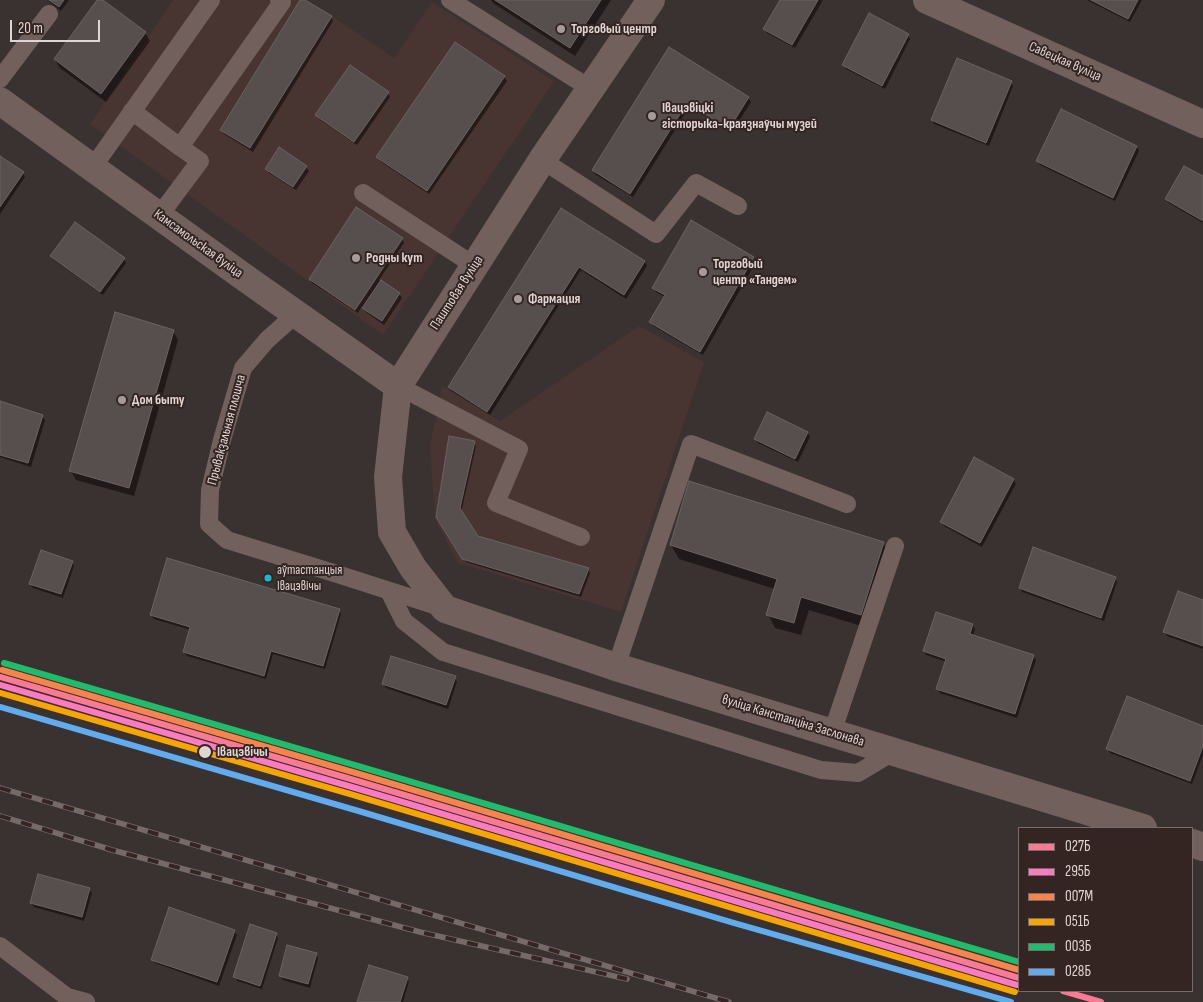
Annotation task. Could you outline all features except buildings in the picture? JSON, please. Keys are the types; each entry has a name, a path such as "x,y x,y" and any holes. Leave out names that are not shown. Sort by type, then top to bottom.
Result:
{"street":[{"name":"Паштовая вуліца","path":"445,609 414,568 392,532 388,477 398,386 542,160 651,0"},
{"name":"Савецкая вуліца","path":"927,0 1203,124"},
{"name":"Камсамольская вуліца","path":"0,101 398,386"},
{"name":"вуліца Канстанціна Заслонава","path":"445,609 616,667 1140,827"}],"lane":[{"path":"93,167 211,0"},
{"path":"180,147 282,2 278,0"},
{"path":"450,0 591,89"},
{"path":"0,80 49,14"},
{"path":"132,111 200,161 159,216"},
{"path":"542,160 656,234 696,184 738,206"},
{"path":"363,193 475,266"},
{"name":"Прывакзальная плошча","path":"296,314 267,340 243,368 210,490 209,524 227,540 445,609"},
{"path":"398,386 518,449 496,503 581,537"},
{"path":"616,667 691,444 847,504"},
{"path":"832,733 896,546"},
{"path":"389,591 404,621 442,652 821,770 858,773 893,752"},
{"path":"0,946 69,999 86,1002"}],"shaded area":[{"path":"173,0 305,0 394,58 432,2 554,81 383,335 90,124"},
{"path":"639,326 704,362 621,612 458,563 435,519 430,446 442,386 500,421"}],"railway":[{"path":"0,788 729,1002"},
{"path":"0,816 112,850 420,932 627,979"}],"transit line":[{"name":"003Б","path":"4,663 1018,962"},
{"name":"007М","path":"2,670 1018,970"},
{"name":"027Б","path":"0,677 354,780 1018,978"},
{"name":"295Б","path":"0,685 352,787 1017,985"},
{"name":"051Б","path":"0,693 350,794 1015,992"},
{"name":"028Б","path":"0,707 731,922 1011,1002"},
{"name":"027Б","path":"1066,992 1101,1002"}],"place":[{"name":"Торговый центр","path":"561,29"},
{"name":"Івацэвіцкі гісторыка-краязнаўчы музей","path":"652,116"},
{"name":"Родны кут","path":"356,258"},
{"name":"Торговый центр «Тандем»","path":"703,272"},
{"name":"Фармация","path":"518,299"},
{"name":"Дом быту","path":"122,400"},
{"name":"аўтастанцыя Івацэвічы","path":"268,578"},
{"name":"Івацэвічы","path":"205,752"}]}
